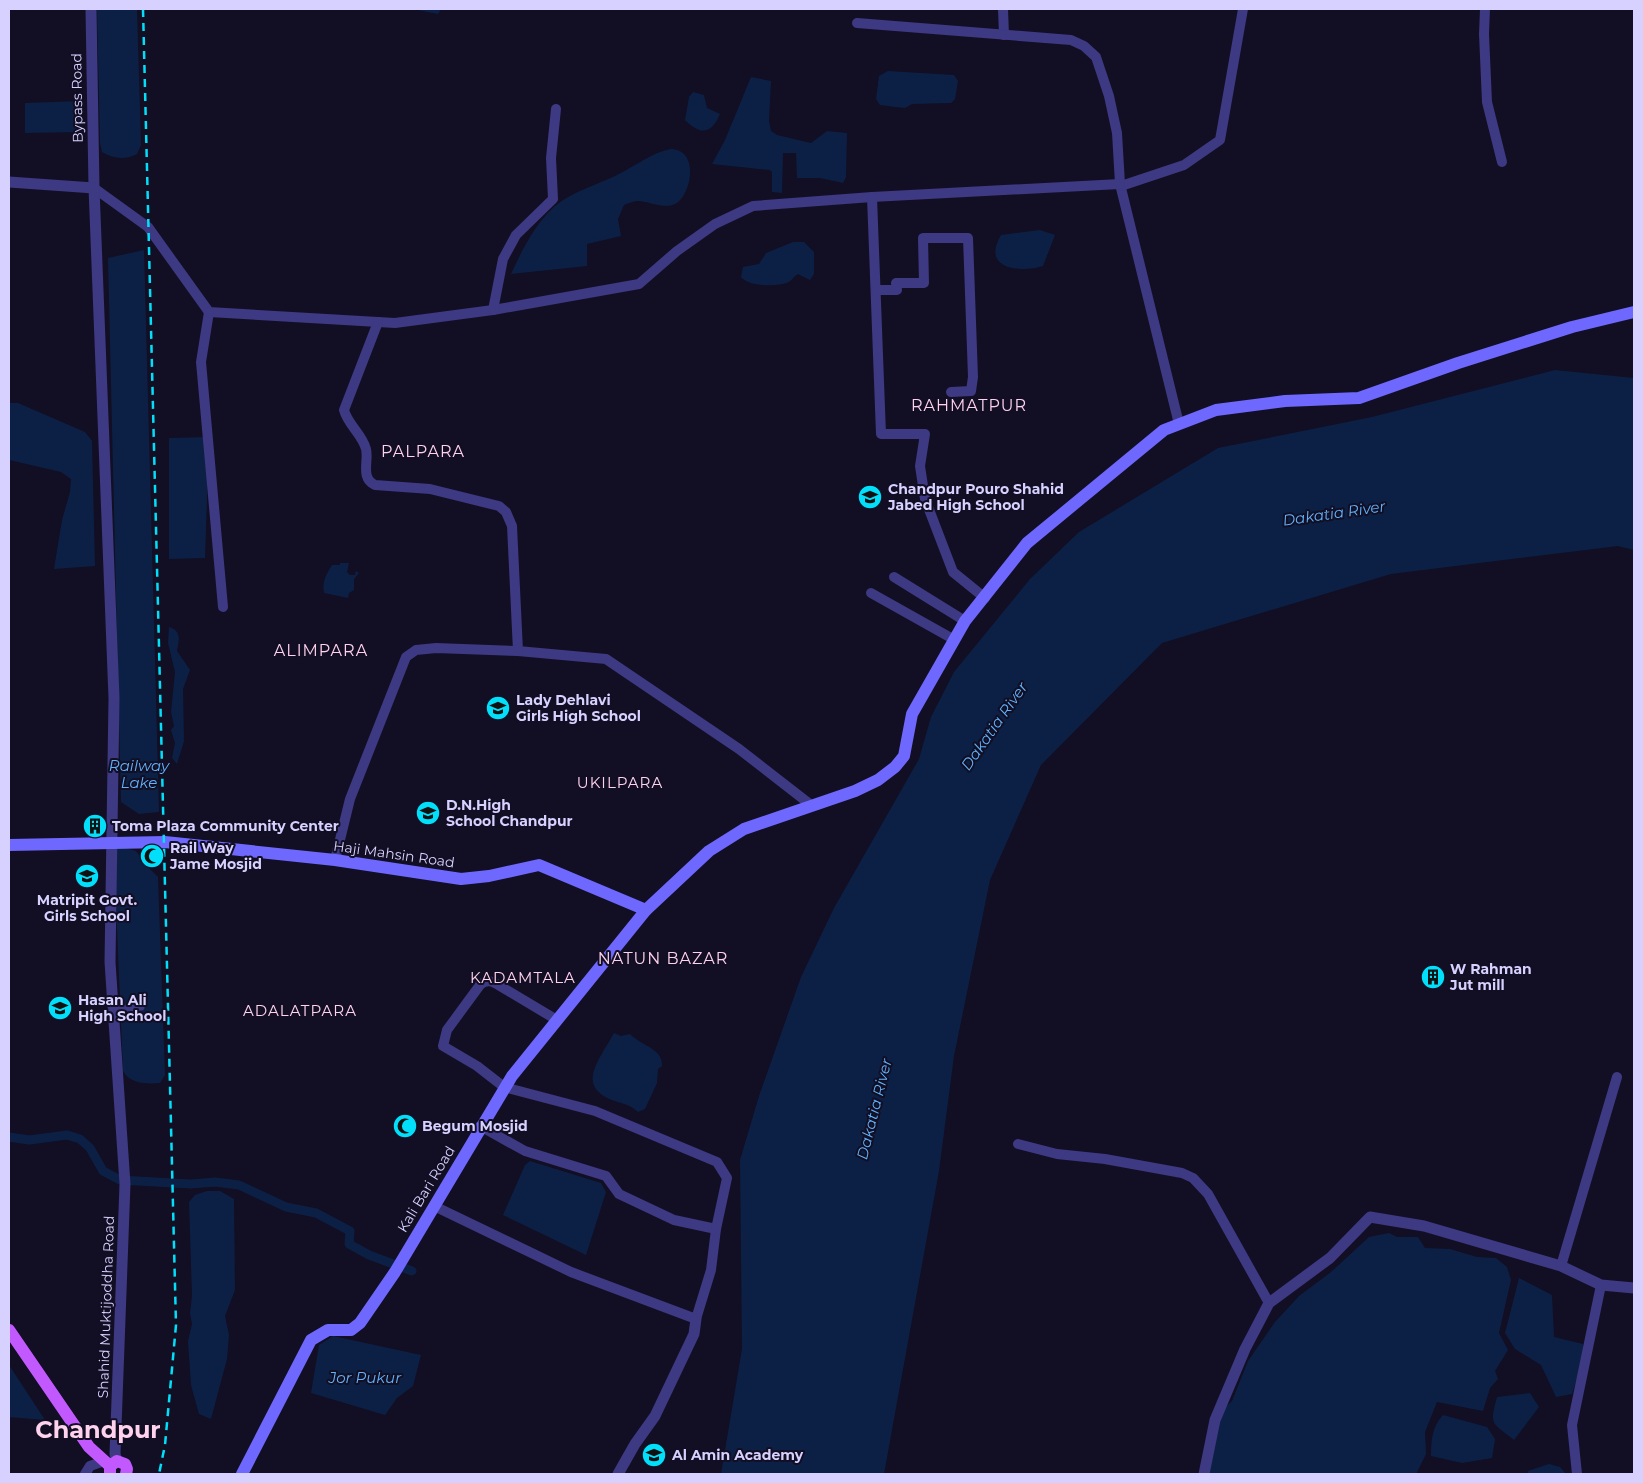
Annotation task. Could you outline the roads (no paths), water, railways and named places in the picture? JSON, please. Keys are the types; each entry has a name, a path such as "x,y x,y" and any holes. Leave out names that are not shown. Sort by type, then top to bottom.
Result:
{"main road":[{"name":"Kali Bari Road","path":"242,1474 312,1340 328,1330 351,1330 355,1326 396,1272 405,1253 504,1087 646,910 710,851 728,838 744,829 811,804 855,791 878,780 895,767 904,756 912,714 953,639 965,621 1027,544 1164,430 1179,424 1216,410 1285,401 1359,398 1458,363 1572,327 1634,312"},
{"name":"Haji Mahsin Road","path":"9,845 166,842 335,860 461,879 478,878 539,865 646,910"},
{"path":"9,1330 109,1461 125,1464 126,1474"}],"street":[{"name":"Bypass Road","path":"91,9 94,188 114,698 113,842"},
{"path":"1004,9 1004,35"},
{"path":"209,312 395,323 493,310 639,284 677,250 708,229 753,206 872,197 1120,185 1184,165 1220,140 1244,9"},
{"path":"1485,9 1484,34 1487,102 1502,162"},
{"path":"857,23 1071,40 1092,52 1109,96 1117,133 1120,185 1179,424"},
{"path":"493,310 503,259 516,235 552,199 551,158 556,109"},
{"path":"9,182 94,188 148,227 209,312 201,362 223,607"},
{"path":"872,197 881,434 925,434 920,466 925,499 953,572 985,598"},
{"path":"876,290 896,290 896,283 924,284 923,238 968,238 973,377 971,391 951,392"},
{"path":"378,322 344,410 365,446 369,482 375,485 430,489 499,506 506,512 512,526 518,651"},
{"path":"894,577 965,621"},
{"path":"870,593 953,639"},
{"path":"335,860 350,799 406,657 416,650 436,648 518,651 606,659 739,749 811,804"},
{"name":"Shahid Muktijoddha Road","path":"109,1461 125,1184 110,962 113,842"},
{"path":"557,1020 492,981 485,981 447,1030 443,1046 477,1066 504,1087 595,1111 717,1162 727,1178 716,1230 711,1270 696,1319 694,1334 655,1416 635,1444 618,1474"},
{"path":"114,1009 142,1007"},
{"path":"1562,1266 1617,1077"},
{"path":"480,1126 525,1151 606,1176 619,1194 674,1220 716,1230"},
{"path":"1018,1144 1057,1154 1106,1159 1182,1173 1193,1178 1208,1194 1269,1303"},
{"path":"434,1206 571,1272 696,1319"},
{"path":"1204,1474 1215,1420 1245,1349 1269,1303 1330,1258 1370,1217 1424,1226 1562,1266 1601,1285 1634,1288"},
{"path":"1577,1474 1572,1425 1601,1285"},
{"path":"85,1474 90,1466 109,1461"}],"water":[{"path":"97,9 137,9 141,145 137,154 128,157 120,158 102,152 100,143"},
{"path":"413,9 441,9 438,14"},
{"path":"888,71 954,75 958,81 955,99 951,103 912,104 905,108 880,105 876,99 879,76"},
{"path":"751,77 771,81 769,121 771,131 777,135 811,143 827,131 847,133 846,177 843,183 820,178 797,178 796,153 783,153 782,193 772,192 772,172 770,170 712,164 725,140"},
{"path":"693,92 704,95 707,108 720,114 717,121 709,129 700,130 685,120 689,97"},
{"path":"81,101 82,132 25,133 25,103"},
{"path":"671,149 680,151 686,156 690,172 686,190 677,203 663,206 639,201 624,205 618,219 621,236 587,244 587,266 511,274 534,230 550,211 560,203 576,193 619,174 651,156"},
{"path":"1040,230 1055,235 1043,266 1024,269 1006,266 999,262 996,255 996,246 1001,235"},
{"path":"793,242 804,242 814,252 814,274 810,280 798,274 784,284 764,285 750,283 741,277 743,267 759,264 766,253"},
{"name":"Railway Lake","path":"144,250 159,812 139,814 121,802 108,258"},
{"name":"Dakatia River","path":"1555,370 1634,378 1634,550 1618,546 1391,574 1162,643 1041,765 990,880 954,1056 939,1171 884,1474 721,1474 742,1349 740,1160 759,1096 801,977 834,908 919,759 931,717 954,672 1030,579 1079,532 1218,448 1372,417"},
{"path":"9,403 18,403 85,432 92,441 95,566 54,569 71,479 61,472 9,460"},
{"path":"209,437 205,558 169,559 169,438"},
{"path":"340,563 349,563 347,572 350,575 355,575 356,571 359,573 354,579 354,590 349,593 348,598 324,593 324,582 328,572 332,565 340,565"},
{"path":"169,627 178,634 177,651 190,670 183,689 184,741 177,764 172,758 175,743 171,730 174,726 171,712 175,672 168,643"},
{"path":"122,847 136,851 158,877 165,1075 160,1083 134,1081 123,1071 114,857 117,848"},
{"path":"614,1033 621,1036 630,1034 655,1051 661,1060 662,1066 658,1069 657,1083 645,1109 638,1112 604,1096 596,1089 593,1081 597,1063"},
{"path":"530,1161 601,1183 606,1192 586,1255 503,1215 525,1165"},
{"path":"207,1191 220,1191 234,1199 235,1290 225,1316 229,1335 227,1359 211,1419 199,1414 191,1385 188,1341 192,1324 190,1313 192,1296 189,1202 195,1195"},
{"path":"1389,1233 1397,1237 1418,1237 1425,1248 1450,1249 1477,1257 1496,1258 1507,1267 1511,1280 1499,1333 1508,1350 1495,1371 1498,1379 1490,1388 1483,1411 1437,1402 1425,1432 1426,1454 1416,1474 1205,1474 1213,1419 1232,1401 1248,1361 1275,1322 1299,1296 1331,1272 1369,1237"},
{"path":"1519,1278 1552,1295 1554,1337 1583,1344 1584,1356 1572,1394 1556,1397 1541,1365 1515,1349 1505,1333"},
{"name":"Jor Pukur","path":"333,1336 421,1355 413,1386 397,1398 385,1415 311,1393 319,1345"},
{"path":"9,1365 45,1420 9,1417"},
{"path":"1530,1393 1539,1407 1514,1440 1494,1423 1493,1413 1497,1397"},
{"path":"1443,1415 1487,1427 1495,1439 1492,1458 1462,1463 1431,1456 1433,1434 1436,1424"},
{"path":"1549,1464 1560,1467 1566,1474 1528,1474 1528,1471"}],"waterway":[{"path":"9,1137 29,1140 67,1135 80,1139 90,1148 103,1171 120,1180 191,1184 215,1182 239,1185 286,1207 316,1213 350,1231 349,1244 369,1255 412,1271"}],"railway":[{"path":"143,9 176,1325 165,1445 159,1474"}],"place":[{"name":"Chandpur Pouro Shahid Jabed High School","path":"870,497"},
{"name":"Lady Dehlavi Girls High School","path":"498,708"},
{"name":"D.N.High School Chandpur","path":"428,813"},
{"name":"Toma Plaza Community Center","path":"95,826"},
{"name":"Rail Way Jame Mosjid","path":"152,856"},
{"name":"Matripit Govt. Girls School","path":"87,876"},
{"name":"W Rahman Jut mill","path":"1433,977"},
{"name":"Hasan Ali High School","path":"60,1008"},
{"name":"Begum Mosjid","path":"405,1126"},
{"name":"Al Amin Academy","path":"654,1455"}],"district":[{"name":"RAHMATPUR","path":"969,405"},
{"name":"PALPARA","path":"423,451"},
{"name":"ALIMPARA","path":"321,650"},
{"name":"UKILPARA","path":"620,782"},
{"name":"NATUN BAZAR","path":"663,958"},
{"name":"KADAMTALA","path":"523,977"},
{"name":"ADALATPARA","path":"300,1010"},
{"name":"Chandpur","path":"98,1429"}]}
